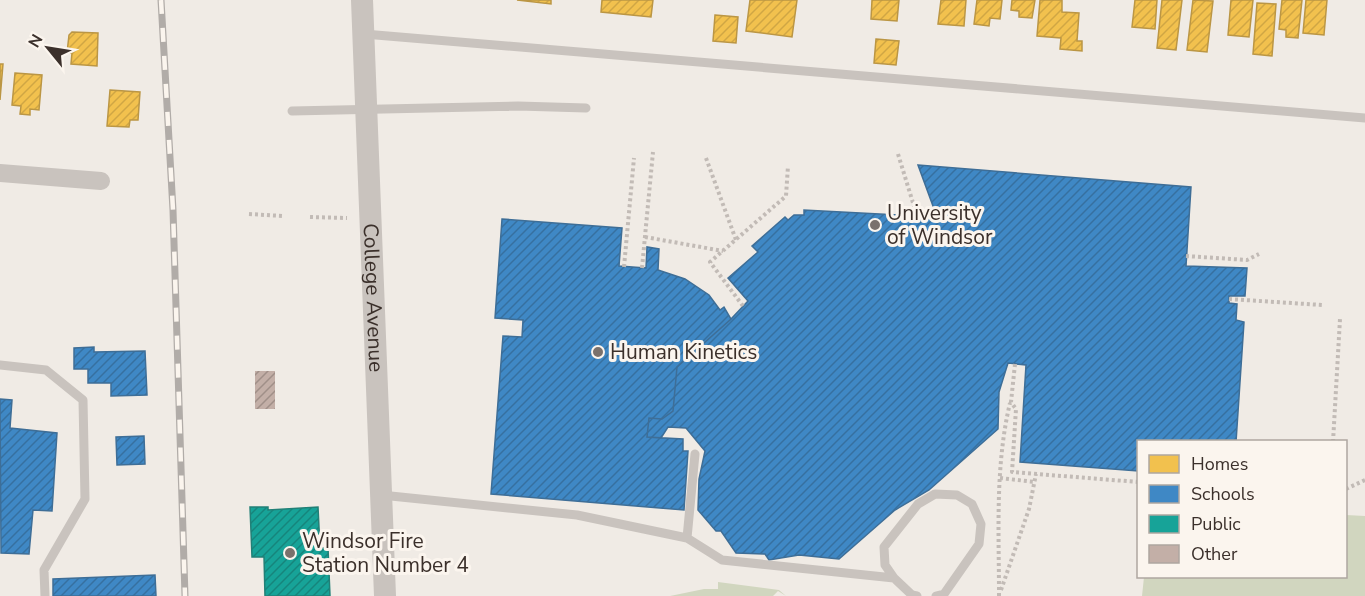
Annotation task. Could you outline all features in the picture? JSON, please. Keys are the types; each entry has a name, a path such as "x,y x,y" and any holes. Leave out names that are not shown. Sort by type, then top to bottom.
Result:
{"street":[{"name":"College Avenue","path":"362,0 385,596"},
{"path":"0,173 101,181"}],"lane":[{"path":"364,34 1365,118"},
{"path":"292,111 518,106 586,108"},
{"path":"0,365 46,370 83,400 85,499 44,570 45,596"},
{"path":"687,538 695,454"},
{"path":"917,596 912,595 894,579 885,565 885,548 918,504 935,494 957,495 972,504 981,524 979,544 944,594 936,596"},
{"path":"381,495 577,515 687,538 722,560 894,579"}],"path":[{"path":"642,268 652,152"},
{"path":"898,154 917,216"},
{"path":"624,267 634,158"},
{"path":"706,158 736,240"},
{"path":"743,306 710,262 786,196 788,166"},
{"path":"249,214 283,216"},
{"path":"310,217 347,218"},
{"path":"645,237 723,250"},
{"path":"1186,256 1247,260 1259,254"},
{"path":"1229,299 1322,305"},
{"path":"1333,440 1340,320"},
{"path":"999,595 1000,478 1004,431 1011,402 1015,364"},
{"path":"1011,402 1016,409 1012,472 1137,482"},
{"path":"999,595 1029,509 1036,474"},
{"path":"1000,478 1035,482"},
{"path":"1347,489 1365,480"}],"green space":[{"path":"1347,515 1365,516 1365,596 1142,596 1144,578 1347,578"},
{"path":"718,582 779,590 786,596 778,591 773,596 670,596 704,589 718,589"}],"building: Homes":[{"path":"517,0 551,0 551,4"},
{"path":"602,0 653,0 651,17 601,12"},
{"path":"750,0 797,0 792,37 746,31"},
{"path":"872,0 899,0 897,21 871,19"},
{"path":"941,0 966,0 964,26 938,24"},
{"path":"977,0 1002,0 1000,19 990,18 989,26 974,24"},
{"path":"1012,0 1035,0 1032,18 1019,17 1019,11 1011,10"},
{"path":"1040,0 1062,0 1062,12 1079,13 1077,41 1082,41 1082,51 1060,49 1061,38 1037,36"},
{"path":"1135,0 1157,0 1155,29 1132,27"},
{"path":"1162,0 1182,0 1176,50 1157,48"},
{"path":"1193,0 1213,1 1207,52 1187,50"},
{"path":"1231,0 1253,0 1249,37 1228,35"},
{"path":"1282,0 1302,0 1298,38 1286,37 1286,30 1279,29"},
{"path":"1306,0 1327,0 1324,35 1303,33"},
{"path":"1257,3 1276,4 1272,56 1253,54"},
{"path":"715,15 738,17 736,43 713,41"},
{"path":"72,32 98,33 97,66 71,64 72,53 67,53 69,35"},
{"path":"876,39 899,41 896,65 874,63"},
{"path":"0,64 3,64 0,100"},
{"path":"15,73 42,75 39,110 30,109 30,115 20,114 21,106 12,105"},
{"path":"110,90 140,92 138,120 130,120 129,127 107,126"}],"building: Schools":[{"path":"918,165 1191,187 1186,266 1247,268 1245,296 1229,296 1229,303 1237,304 1236,320 1244,322 1236,440 1137,440 1137,471 1020,462 1026,365 1008,363 999,392 998,429 929,490 895,510 839,559 799,555 769,560 765,554 736,553 721,531 716,531 698,510 699,479 705,451 686,428 668,427 661,438 647,437 649,418 662,419 673,411 677,367 748,301 728,278 758,252 752,246 785,217 788,220 794,215 804,215 804,210 937,217"},
{"name":"Human Kinetics","path":"502,219 622,228 619,266 646,268 647,247 659,249 658,270 685,279 709,295 720,310 724,307 731,319 677,367 673,411 662,419 649,418 647,437 683,439 683,451 688,451 684,510 491,494 503,336 522,337 523,320 495,318"},
{"path":"94,347 94,352 145,351 147,395 111,396 111,383 88,383 88,369 74,369 74,348"},
{"path":"0,399 12,400 10,428 57,433 52,511 33,510 29,554 1,553"},
{"path":"144,436 145,464 117,465 116,437"},
{"path":"155,575 156,596 53,596 53,579"}],"building: Public":[{"name":"Windsor Fire Station Number 4","path":"250,507 268,507 268,510 318,507 320,548 328,548 330,596 265,596 264,557 252,557"}],"building: Other":[{"path":"255,371 275,371 275,409 255,409"}],"railway":[{"path":"161,0 173,210 185,596"}],"place":[{"name":"University of Windsor","path":"875,225"},
{"name":"Human Kinetics","path":"598,352"},
{"name":"Windsor Fire Station Number 4","path":"290,553"}]}
